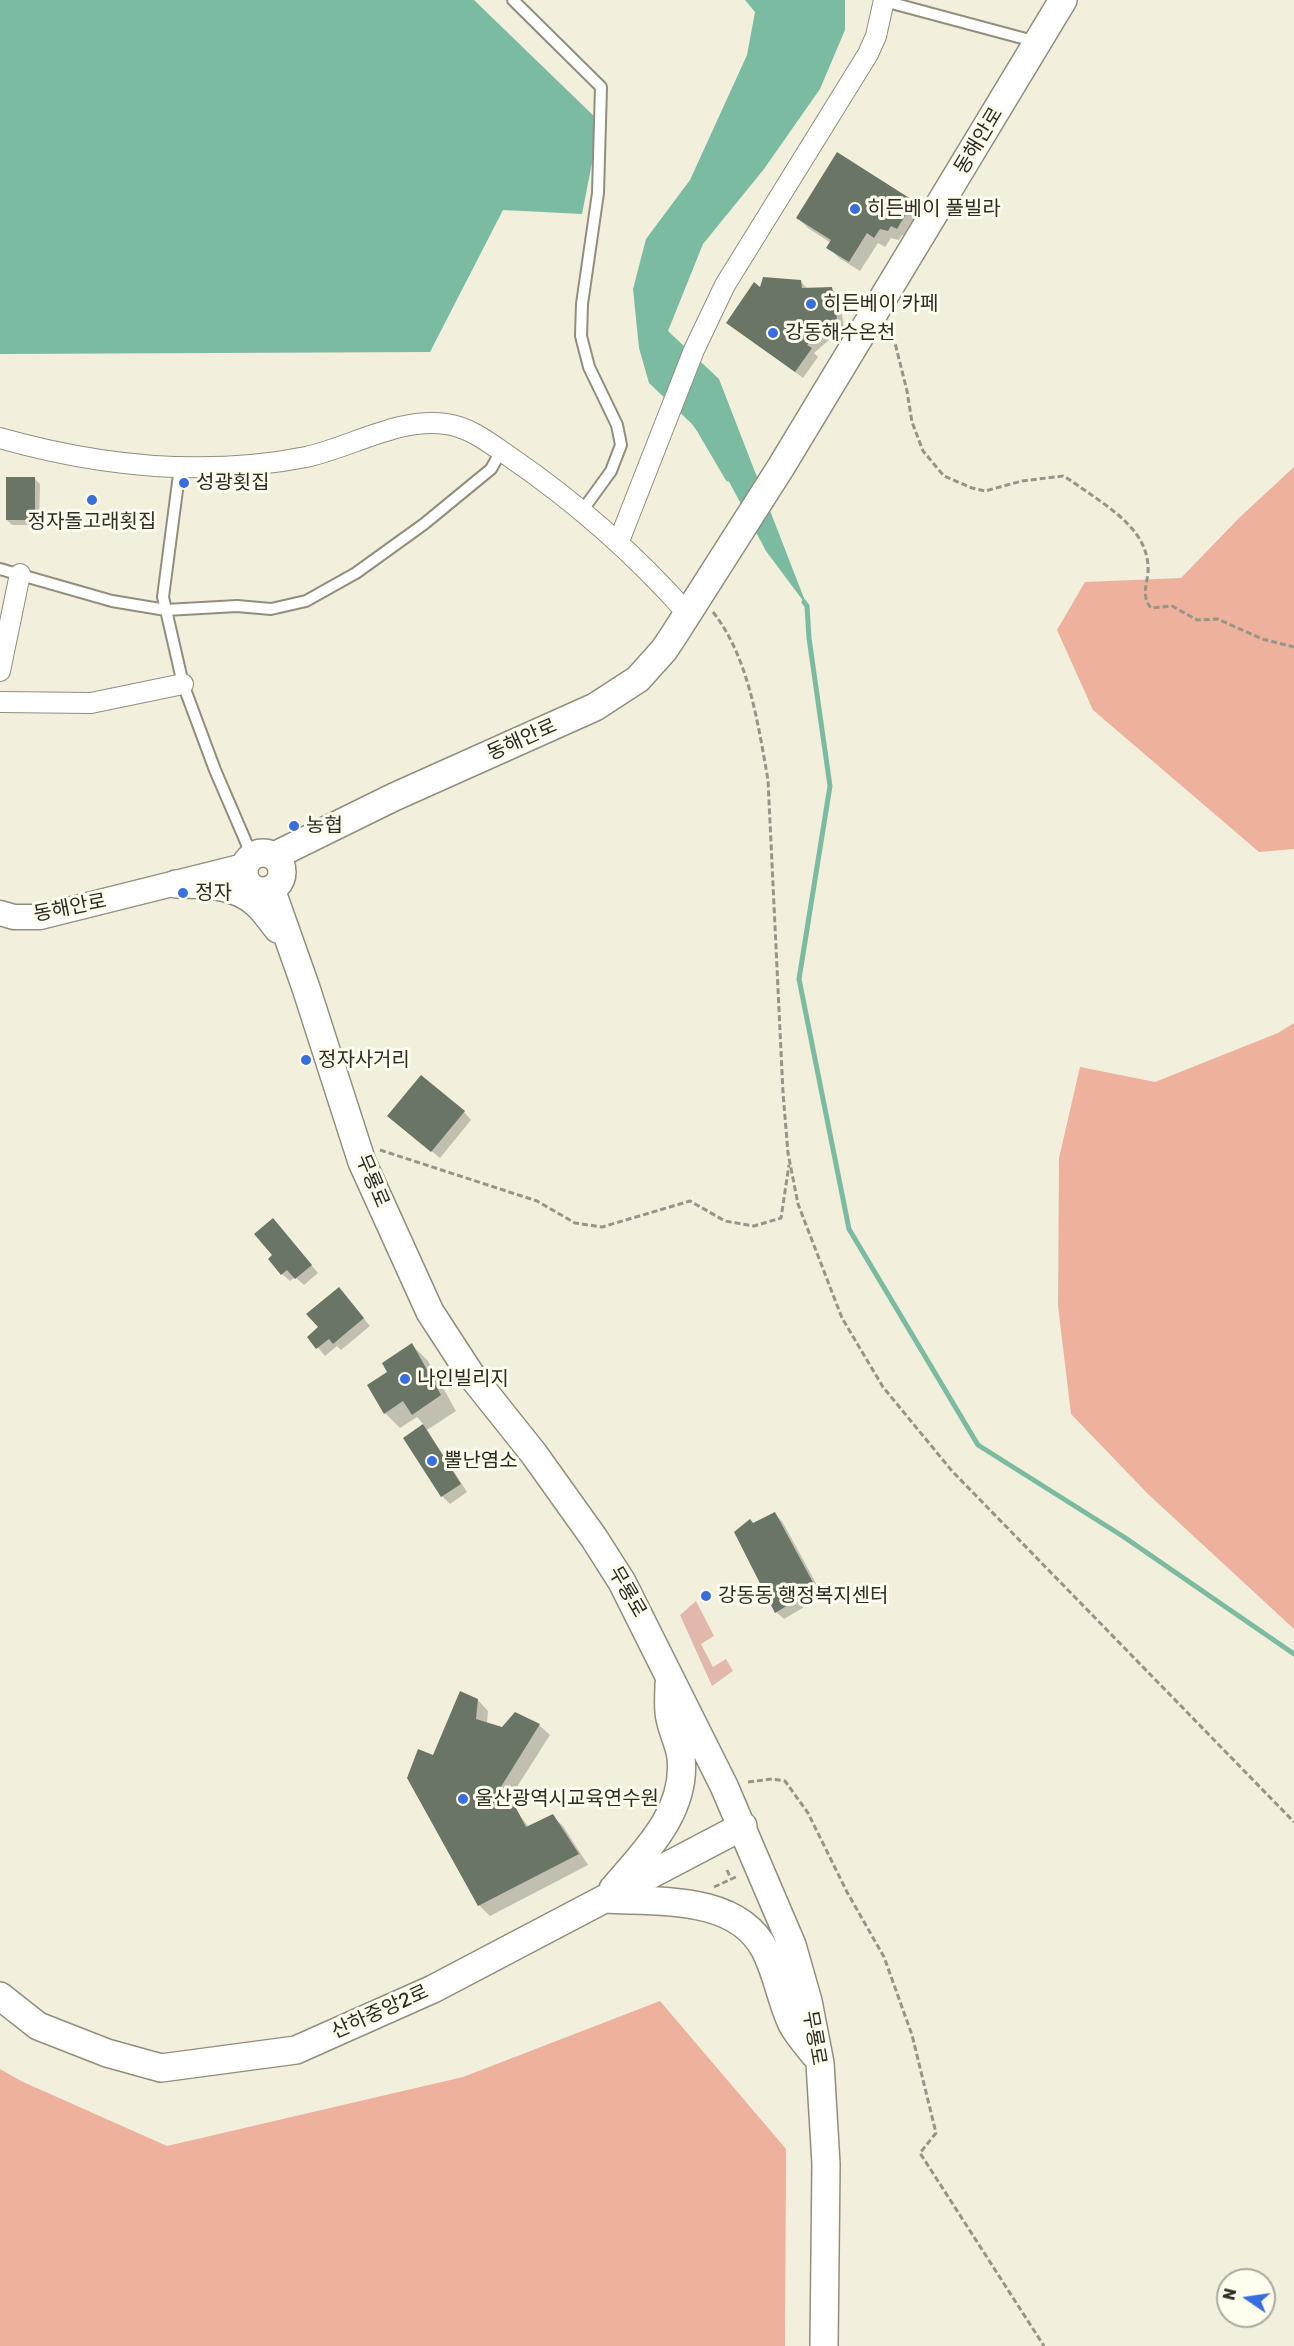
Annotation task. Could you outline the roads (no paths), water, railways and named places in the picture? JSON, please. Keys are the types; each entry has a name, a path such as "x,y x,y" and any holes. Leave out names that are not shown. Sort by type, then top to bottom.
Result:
{"main road":[{"name":"동해안로","path":"257,859 548,729 612,697 638,679 674,635 781,467 1063,0"},
{"name":"무룡로","path":"257,859 280,862 282,873 280,882 271,889 367,1173 430,1312 471,1376 534,1455 622,1581 743,1826 792,1945 808,2001 820,2063 826,2164 824,2346"},
{"path":"176,884 204,884 240,893 256,903 289,942"},
{"path":"604,1899 657,1837 672,1812 681,1785 681,1756 669,1713 670,1676"},
{"name":"산하중앙2로","path":"0,1996 38,2026 107,2053 161,2068 296,2050 433,1989 743,1826"},
{"path":"604,1899 691,1904 715,1909 733,1917 765,1949 793,2025 820,2063"}],"street":[{"path":"619,541 694,350 725,285 868,54 876,36 884,0"},
{"path":"0,438 67,454 126,463 180,467 229,467 291,460 325,452 414,424 449,424 473,432 501,451 582,511 694,604"},
{"path":"0,671 20,574"},
{"path":"0,702 91,703 183,684"},
{"name":"동해안로","path":"0,913 14,917 40,916 176,884 257,859"}],"lane":[{"path":"513,0 601,87 598,193 582,304 581,336 589,367 617,425 621,445 611,471 582,511"},
{"path":"884,0 1038,43"},
{"path":"0,569 112,601 166,610 237,606 271,609 306,601 356,573 424,524 491,469 501,451"},
{"path":"180,467 163,597 183,684 215,770 257,859"}],"waterway":[{"path":"701,433 728,479"},
{"path":"804,602 807,606 809,638 830,786 799,979 849,1229 978,1445 1124,1537 1294,1654"}],"place":[{"name":"히든베이 풀빌라","path":"855,209"},
{"name":"히든베이 카페","path":"811,304"},
{"name":"강동해수온천","path":"773,333"},
{"name":"성광횟집","path":"184,483"},
{"name":"정자돌고래횟집","path":"92,500"},
{"name":"농협","path":"294,826"},
{"name":"정자","path":"183,893"},
{"name":"정자사거리","path":"306,1060"},
{"name":"나인빌리지","path":"405,1379"},
{"name":"뿔난염소","path":"432,1461"},
{"name":"강동동 행정복지센터","path":"706,1596"},
{"name":"울산광역시교육연수원","path":"463,1799"}]}
